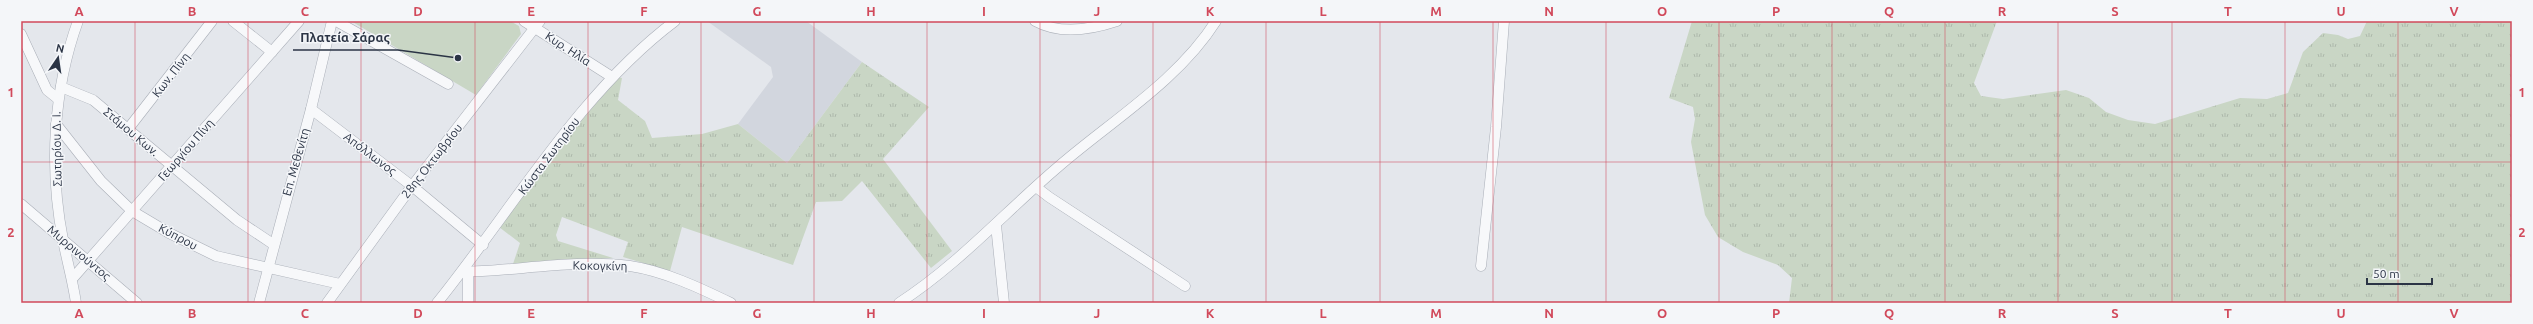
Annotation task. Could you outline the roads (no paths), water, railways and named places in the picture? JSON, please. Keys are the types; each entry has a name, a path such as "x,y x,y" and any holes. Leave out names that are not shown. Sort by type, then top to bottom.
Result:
{"street":[{"name":"Σωτηρίου Δ. Ι.","path":"76,303 63,240 56,178 56,124 57,98 78,21"},
{"name":"Κων. Πίνη","path":"128,129 212,21"},
{"path":"233,21 272,52"},
{"name":"Γεωργίου Πίνη","path":"72,279 299,21"},
{"name":"Επ. Μεθενίτη","path":"259,303 273,244 311,109 332,21"},
{"path":"336,21 448,84"},
{"name":"Κυρ. Ηλία","path":"524,21 537,24 612,77"},
{"name":"Κώστα Σωτηρίου","path":"437,303 465,272 483,245 568,130 612,77 675,21"},
{"path":"1034,21 1061,29 1078,29 1117,21"},
{"path":"899,303 996,225 1036,187 1172,72 1216,21"},
{"path":"1481,266 1496,127 1504,21"},
{"name":"28ης Οκτωβρίου","path":"327,303 412,186 537,24"},
{"path":"21,34 47,90 57,98"},
{"name":"Στάμου Κων.","path":"61,87 93,100 238,220 273,244"},
{"name":"Απόλλωνος","path":"311,109 412,186 483,245"},
{"name":"Κύπρου","path":"56,124 101,182 132,211 169,233 216,256 268,266 340,284"},
{"path":"1036,187 1184,286"},
{"name":"Μυρρινούντος","path":"21,204 137,303"},
{"path":"996,225 1004,303"},
{"name":"Κοκογκίνη","path":"465,272 561,266 631,266 662,274 731,303"},
{"path":"465,272 468,303"}],"place":[{"name":"Πλατεία Σάρας","path":"458,58"}]}
